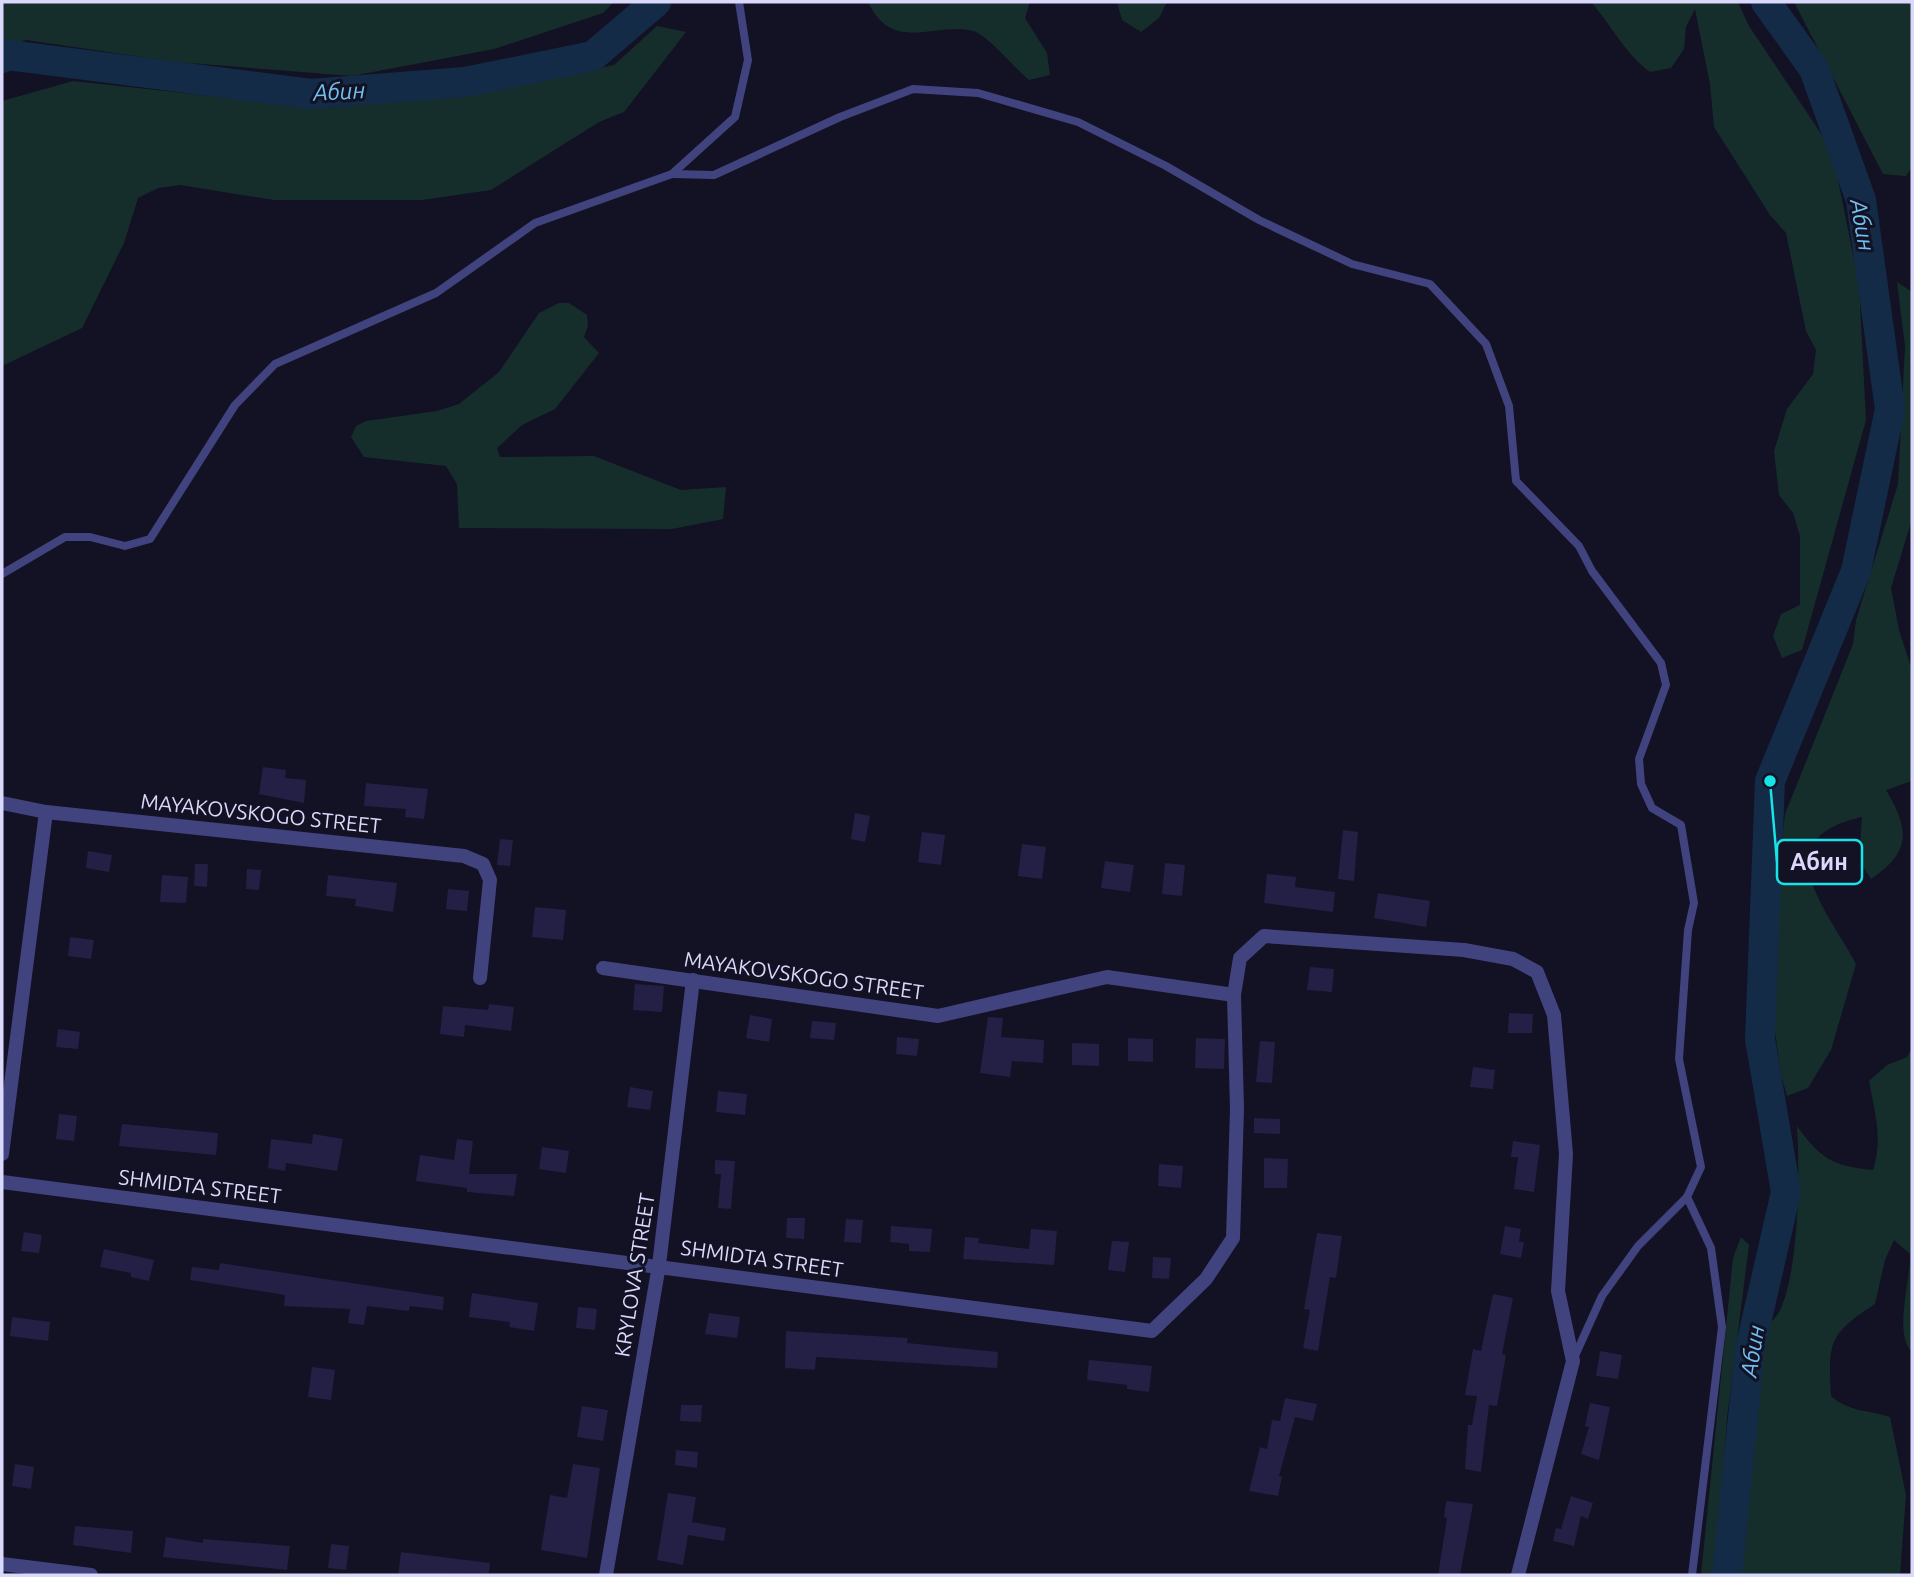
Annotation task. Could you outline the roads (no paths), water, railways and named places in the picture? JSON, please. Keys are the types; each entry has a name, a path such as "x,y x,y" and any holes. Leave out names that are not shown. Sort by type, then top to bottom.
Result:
{"street":[{"name":"MAYAKOVSKOGO STREET","path":"2,803 46,811 464,856 483,864 490,880 480,978"},
{"path":"2,1154 46,811"},
{"path":"1234,995 1240,958 1264,936 1464,950 1513,959 1537,972 1555,1015 1566,1154 1558,1291 1573,1360 1518,1575"},
{"name":"MAYAKOVSKOGO STREET","path":"603,968 937,1016 1107,977 1234,995"},
{"name":"KRYLOVA STREET","path":"606,1575 659,1265 694,980"},
{"name":"SHMIDTA STREET","path":"2,1182 659,1265 1152,1331 1206,1279 1233,1238 1237,1109 1234,995"},
{"path":"2,1564 91,1575"}],"lane":[{"path":"673,174 735,117 748,60 739,2"},
{"path":"2,574 65,537 90,537 125,545 150,539 234,405 275,364 436,293 535,223 673,174 714,175 840,117 913,89 978,93 1079,122 1166,166 1259,220 1352,264 1430,284 1486,344 1510,406 1516,481 1579,546 1592,571 1661,663 1666,685 1639,759 1641,784 1652,808 1681,825 1694,903 1688,930 1679,1059 1701,1167 1687,1197 1638,1246 1602,1296 1573,1360"},
{"path":"1687,1197 1711,1248 1722,1327 1692,1575"}],"waterway":[{"name":"Абин","path":"2,58 8,55 311,94 465,82 593,56 656,2"},
{"name":"Абин","path":"1727,1575 1750,1349 1786,1192 1760,1039 1770,781 1856,571 1890,409 1861,200 1814,69 1766,2"}],"place":[{"name":"Абин","path":"1770,781"}]}
